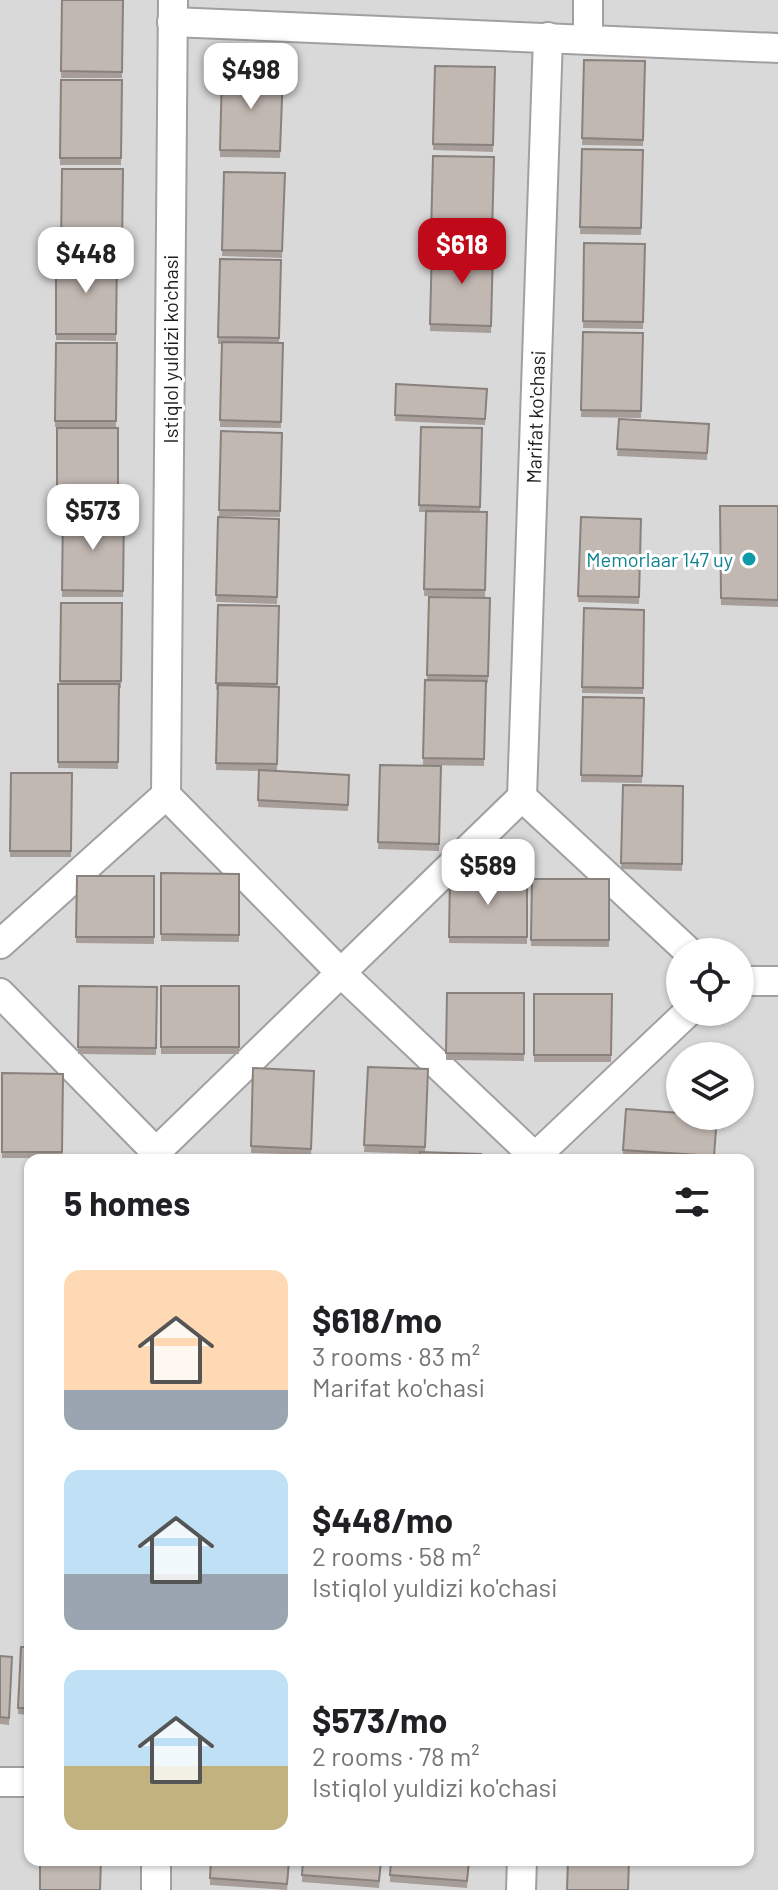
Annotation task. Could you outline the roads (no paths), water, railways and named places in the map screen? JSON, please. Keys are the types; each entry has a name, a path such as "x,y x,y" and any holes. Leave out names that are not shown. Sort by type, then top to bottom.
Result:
{"street":[{"path":"588,0 588,39"},
{"path":"172,11 548,37 778,48"},
{"name":"Istiqlol yuldizi ko'chasi","path":"166,795 172,11"},
{"name":"Marifat ko'chasi","path":"522,797 548,37"},
{"path":"0,944 166,795 340,972 530,1154"},
{"path":"158,1154 340,972 522,797 674,938"},
{"path":"754,981 778,981"},
{"path":"0,993 154,1154"},
{"path":"540,1154 673,1026"},
{"path":"0,1782 24,1782"},
{"path":"156,1866 156,1890"},
{"path":"521,1890 522,1866"}],"place":[{"name":"Memorlaar 147 uy","path":"749,559"}]}
